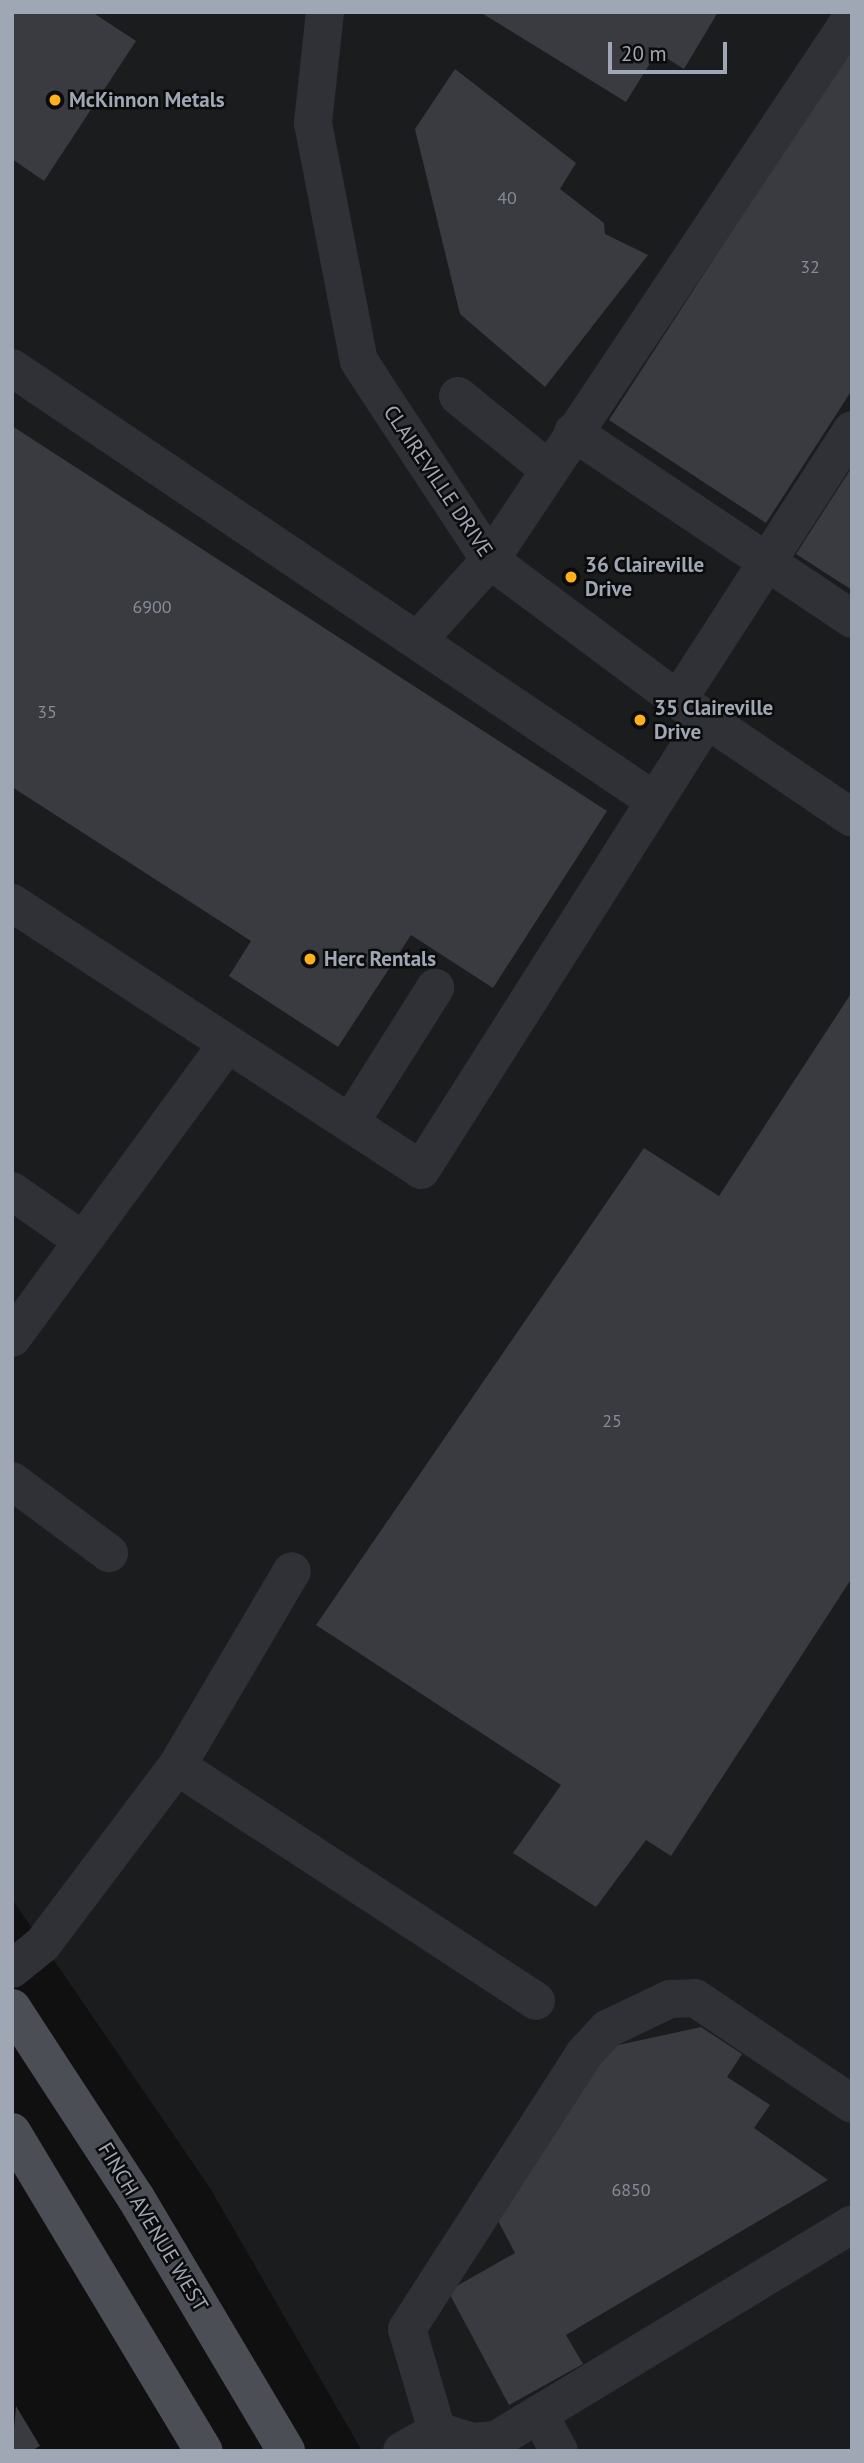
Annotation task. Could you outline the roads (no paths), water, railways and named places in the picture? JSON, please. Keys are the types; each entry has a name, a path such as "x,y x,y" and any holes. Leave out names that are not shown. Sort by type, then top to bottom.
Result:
{"main road":[{"name":"FINCH AVENUE WEST","path":"12,2008 136,2198 286,2451"},
{"path":"12,2132 204,2451"}],"street":[{"name":"CLAIREVILLE DRIVE","path":"326,12 313,123 359,360 490,561 693,709 852,818"},
{"path":"418,640 490,561 547,468 852,17"},
{"path":"12,369 655,801"},
{"path":"458,397 547,468"},
{"path":"12,903 421,1170 655,801 693,709 767,563 852,430"},
{"path":"573,432 852,619"},
{"path":"350,1123 435,988"},
{"path":"12,1338 227,1044"},
{"path":"12,1191 83,1241"},
{"path":"12,1481 109,1553"},
{"path":"12,1969 42,1945 177,1766 292,1571"},
{"path":"177,1766 536,2001"},
{"path":"437,2431 407,2329 584,2054 607,2029 670,1999 695,1998 852,2104"},
{"path":"402,2451 437,2431 473,2442 496,2440 852,2224"},
{"path":"539,2414 559,2451"}],"place":[{"name":"McKinnon Metals","path":"55,100"},
{"name":"36 Claireville Drive","path":"571,577"},
{"name":"35 Claireville Drive","path":"640,720"},
{"name":"Herc Rentals","path":"310,959"}]}
